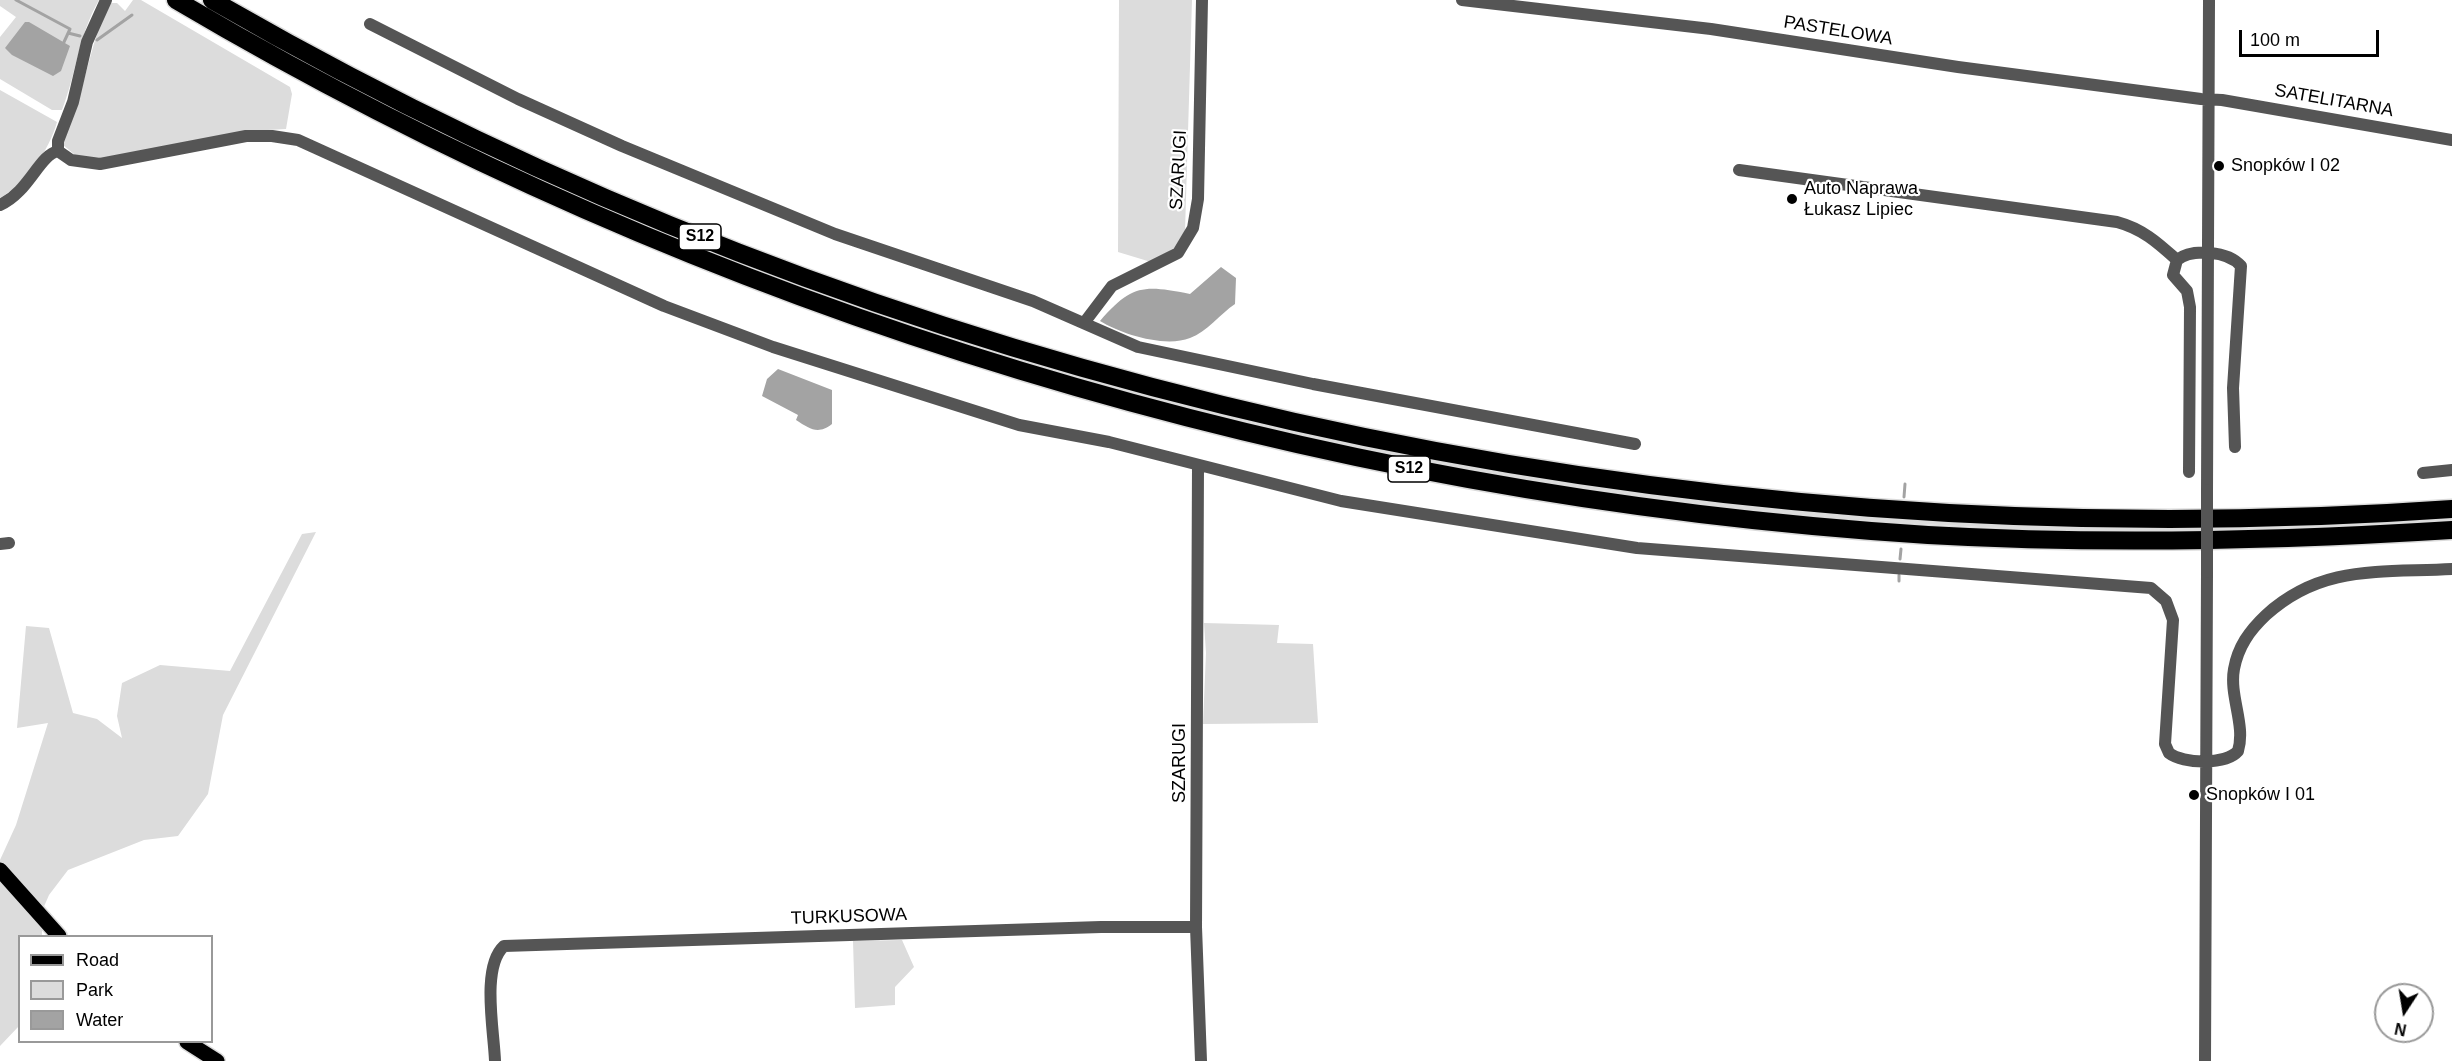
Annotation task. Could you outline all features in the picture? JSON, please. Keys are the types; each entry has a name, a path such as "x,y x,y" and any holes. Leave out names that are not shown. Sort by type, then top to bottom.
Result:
{"highway":[{"name":"S12","path":"176,0 330,87 420,133 557,197 712,263 981,358 1183,418 1332,454 1552,495 1701,515 1891,532 2164,541 2352,536 2452,530"},
{"name":"S12","path":"212,0 326,64 456,130 586,190 730,250 903,312 1045,358 1186,397 1299,424 1436,452 1562,473 1733,496 1868,509 2015,517 2178,519 2300,517 2452,509"}],"main road":[{"path":"0,870 58,935"},
{"path":"190,1043 218,1061"}],"street":[{"path":"58,151 58,141 81,75 87,42 106,0"},
{"name":"SZARUGI","path":"1084,323 1112,286 1178,253 1193,228 1198,198 1202,0"},
{"name":"PASTELOWA","path":"1462,0 1711,29 1958,67 2208,100"},
{"path":"2205,1061 2209,0"},
{"path":"370,24 518,99 644,155 835,234 1033,300 1138,347 1196,361 1635,444"},
{"name":"SATELITARNA","path":"2208,100 2256,105 2452,140"},
{"path":"58,151 71,160 84,164 100,164 246,136 272,136 298,140 616,286 773,348 1019,425 1109,442 1341,501 1637,548 2151,588 2166,601 2173,620 2165,744 2169,753 2178,759 2227,759 2238,751 2240,740 2233,673 2238,650 2255,626 2282,601 2308,585 2329,579 2452,569"},
{"path":"0,205 17,195 47,155 58,151"},
{"path":"1739,170 2117,222 2136,227 2177,260"},
{"path":"2177,260 2190,254 2207,254 2235,259 2241,266 2233,388 2235,447"},
{"path":"2177,260 2173,275 2187,291 2190,307 2189,472"},
{"name":"SZARUGI","path":"1198,465 1196,927 1201,1061"},
{"path":"2423,473 2452,470"},
{"name":"TURKUSOWA","path":"495,1061 492,965 504,946 1089,927 1196,927"}],"green space":[{"path":"0,0 99,0 82,40 62,110 52,110 0,79 0,37 16,17 0,6"},
{"path":"133,0 141,0 290,87 292,94 286,129 249,131 95,160 75,155 62,144 75,109 101,20 108,3 117,3 125,11"},
{"path":"1119,0 1192,0 1185,231 1174,248 1151,262 1118,252"},
{"path":"0,90 57,122 48,144 35,165 19,184 0,198"},
{"path":"578,192 769,270 1367,444 1480,466 1594,484 1708,499 1823,510 2054,523 2284,524 2284,531 2101,533 1837,520 1607,494 1438,466 1186,411 1032,368 825,299 576,199"},
{"path":"316,532 223,715 208,794 178,836 144,840 68,870 49,895 42,911 42,935 18,935 18,1027 0,1046 0,860 16,825 48,723 17,728 26,626 49,628 73,713 97,719 122,738 117,716 122,683 160,665 230,671 302,534"},
{"path":"1204,623 1279,625 1277,643 1313,644 1318,723 1203,724 1206,653"},
{"path":"902,940 914,967 895,987 895,1005 855,1008 853,941"}],"water":[{"path":"25,22 29,22 70,46 61,71 53,76 12,55 5,48"},
{"path":"1221,267 1236,278 1235,304 1202,332 1190,338 1168,341 1144,338 1119,331 1100,321 1130,294 1140,290 1161,289 1190,294"},
{"path":"778,369 832,390 832,424 814,430 796,420 798,415 762,396 767,379"}],"waterway":[{"path":"16,0 70,29 64,42"},
{"path":"97,40 132,15"},
{"path":"68,33 80,36"},
{"path":"1904,497 1905,484"},
{"path":"1900,559 1901,549"},
{"path":"1899,575 1899,581"}],"place":[{"name":"Snopków I 02","path":"2219,166"},
{"name":"Auto Naprawa Łukasz Lipiec","path":"1792,199"},
{"name":"Snopków I 01","path":"2194,795"}]}
